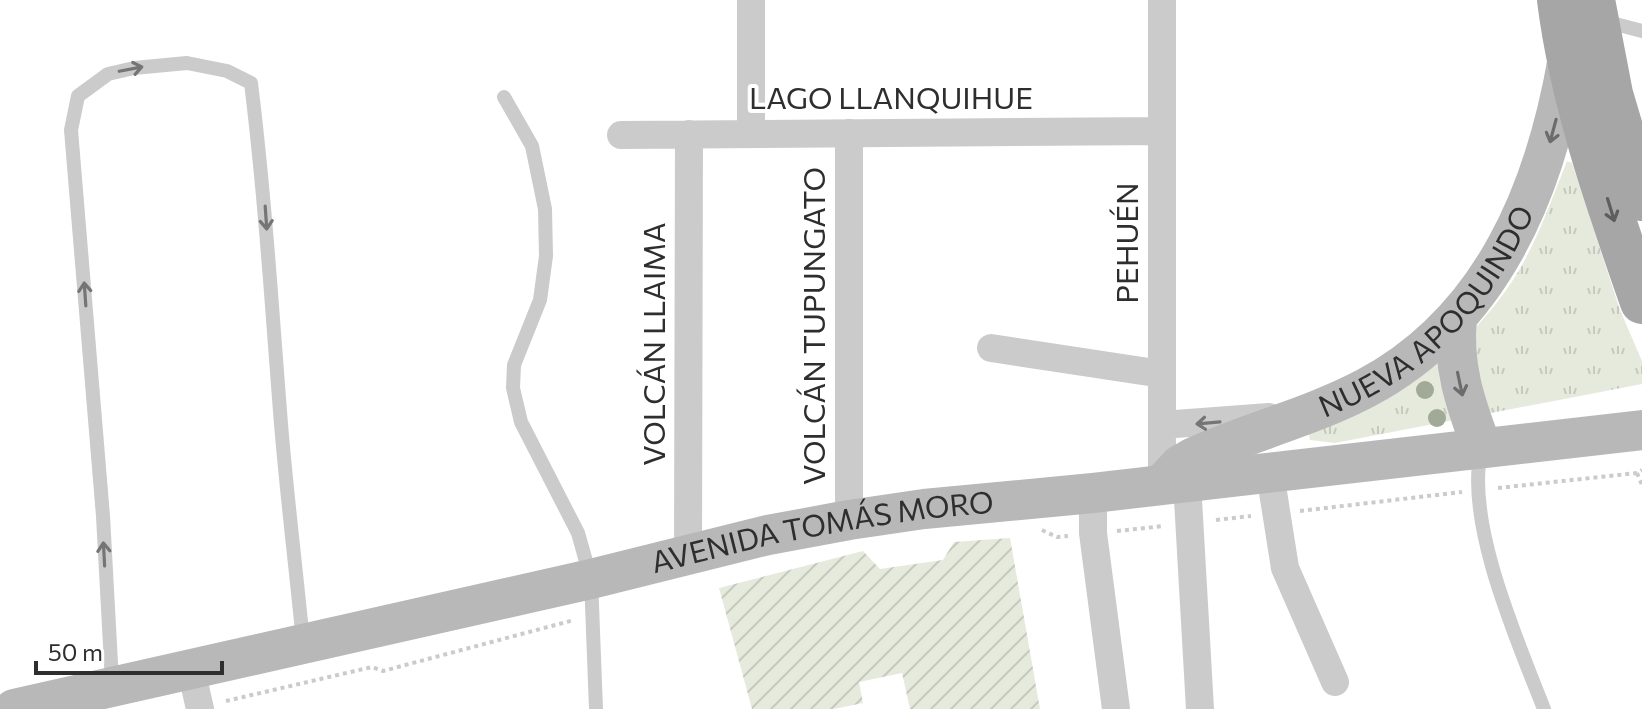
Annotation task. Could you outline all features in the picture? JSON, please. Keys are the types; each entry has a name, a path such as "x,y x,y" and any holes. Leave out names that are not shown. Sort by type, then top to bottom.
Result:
{"main road":[{"path":"1582,6 1568,54 1599,170 1642,302"},
{"path":"1582,6 1642,199"},
{"name":"NUEVA APOQUINDO","path":"1339,400 1391,373 1415,356 1457,317 1494,269 1536,184 1556,121 1568,54"},
{"path":"1457,317 1457,372 1462,397 1482,448"},
{"path":"1174,484 1170,474 1192,458 1298,419 1339,400"},
{"name":"AVENIDA TOMÁS MORO","path":"14,709 112,687 197,695 303,644 688,554 849,520 984,502 1093,493 1642,430"}],"street":[{"path":"751,0 751,134"},
{"name":"PEHUÉN","path":"1162,0 1162,425 1174,484 1200,709"},
{"name":"LAGO LLANQUIHUE","path":"621,135 1162,131"},
{"name":"VOLCÁN TUPUNGATO","path":"849,133 849,520"},
{"name":"VOLCÁN LLAIMA","path":"688,554 689,134"},
{"path":"991,348 1162,374"},
{"name":"NUEVA APOQUINDO","path":"1162,425 1268,417 1339,400"},
{"path":"1270,473 1285,568 1335,682"},
{"path":"1093,493 1093,533 1116,709"}],"lane":[{"path":"1582,6 1642,31"},
{"path":"112,687 103,516 71,130 78,96 108,74 134,68 187,63 227,71 251,83 262,169 281,426 303,644"},
{"path":"504,97 532,146 545,209 546,256 540,300 514,365 513,388 521,422 574,524 591,579 596,709"},
{"path":"1482,448 1477,470 1479,498 1490,560 1544,709"}],"path":[{"path":"1642,470 1637,473 1642,485"},
{"path":"197,695 372,667 383,671 552,625"}],"green space":[{"path":"1567,161 1572,163 1620,310 1642,361 1642,384 1335,443 1310,440 1308,431 1379,402 1418,379 1475,328 1504,293 1524,262"},
{"path":"1010,538 1040,709 910,709 902,673 859,682 863,703 834,709 752,709 719,588 863,551 880,569 943,560 954,542"}]}
